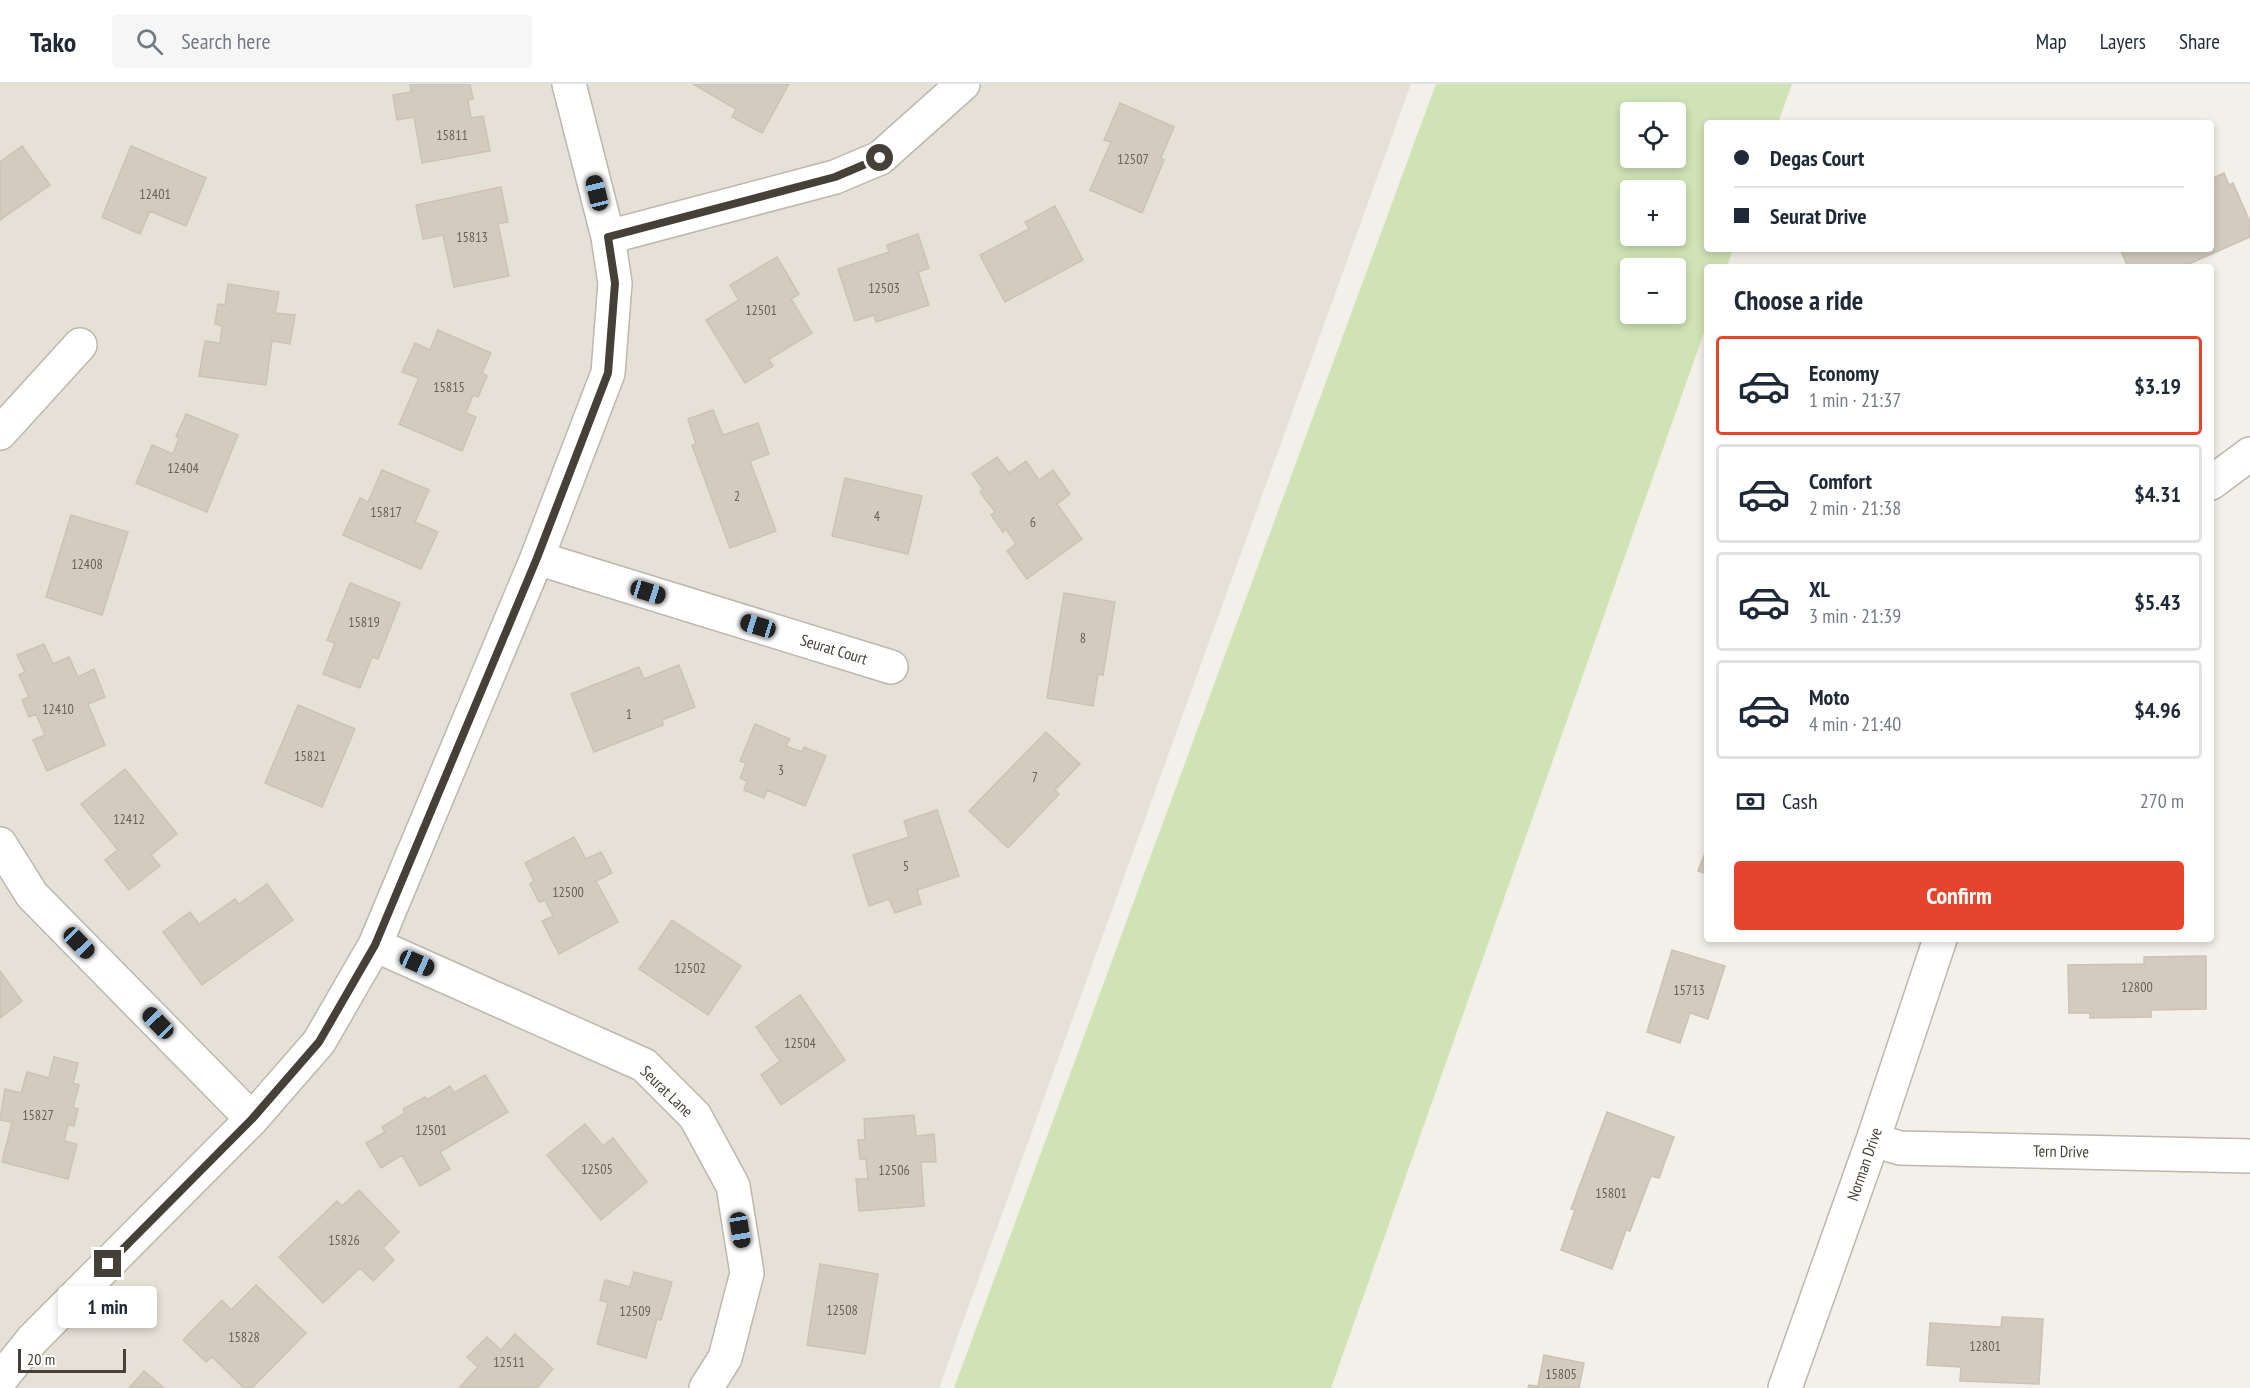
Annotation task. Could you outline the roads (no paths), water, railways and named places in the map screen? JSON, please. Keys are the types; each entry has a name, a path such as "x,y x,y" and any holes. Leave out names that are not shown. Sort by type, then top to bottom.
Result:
{"street":[{"path":"0,1380 32,1340 252,1119 319,1042 375,945 537,558 608,373 615,283 608,237 569,84"},
{"path":"608,237 844,173 880,158 963,84"},
{"path":"0,433 80,345"},
{"path":"2214,481 2250,454"},
{"name":"Seurat Court","path":"537,558 891,667"},
{"path":"0,844 32,894 252,1119"},
{"name":"Norman Drive","path":"1785,1388 1873,1140 1939,942"},
{"name":"Seurat Lane","path":"375,945 644,1065 695,1116 733,1186 747,1273 725,1358 706,1388"},
{"name":"Tern Drive","path":"1873,1140 1900,1148 2250,1156"}]}
